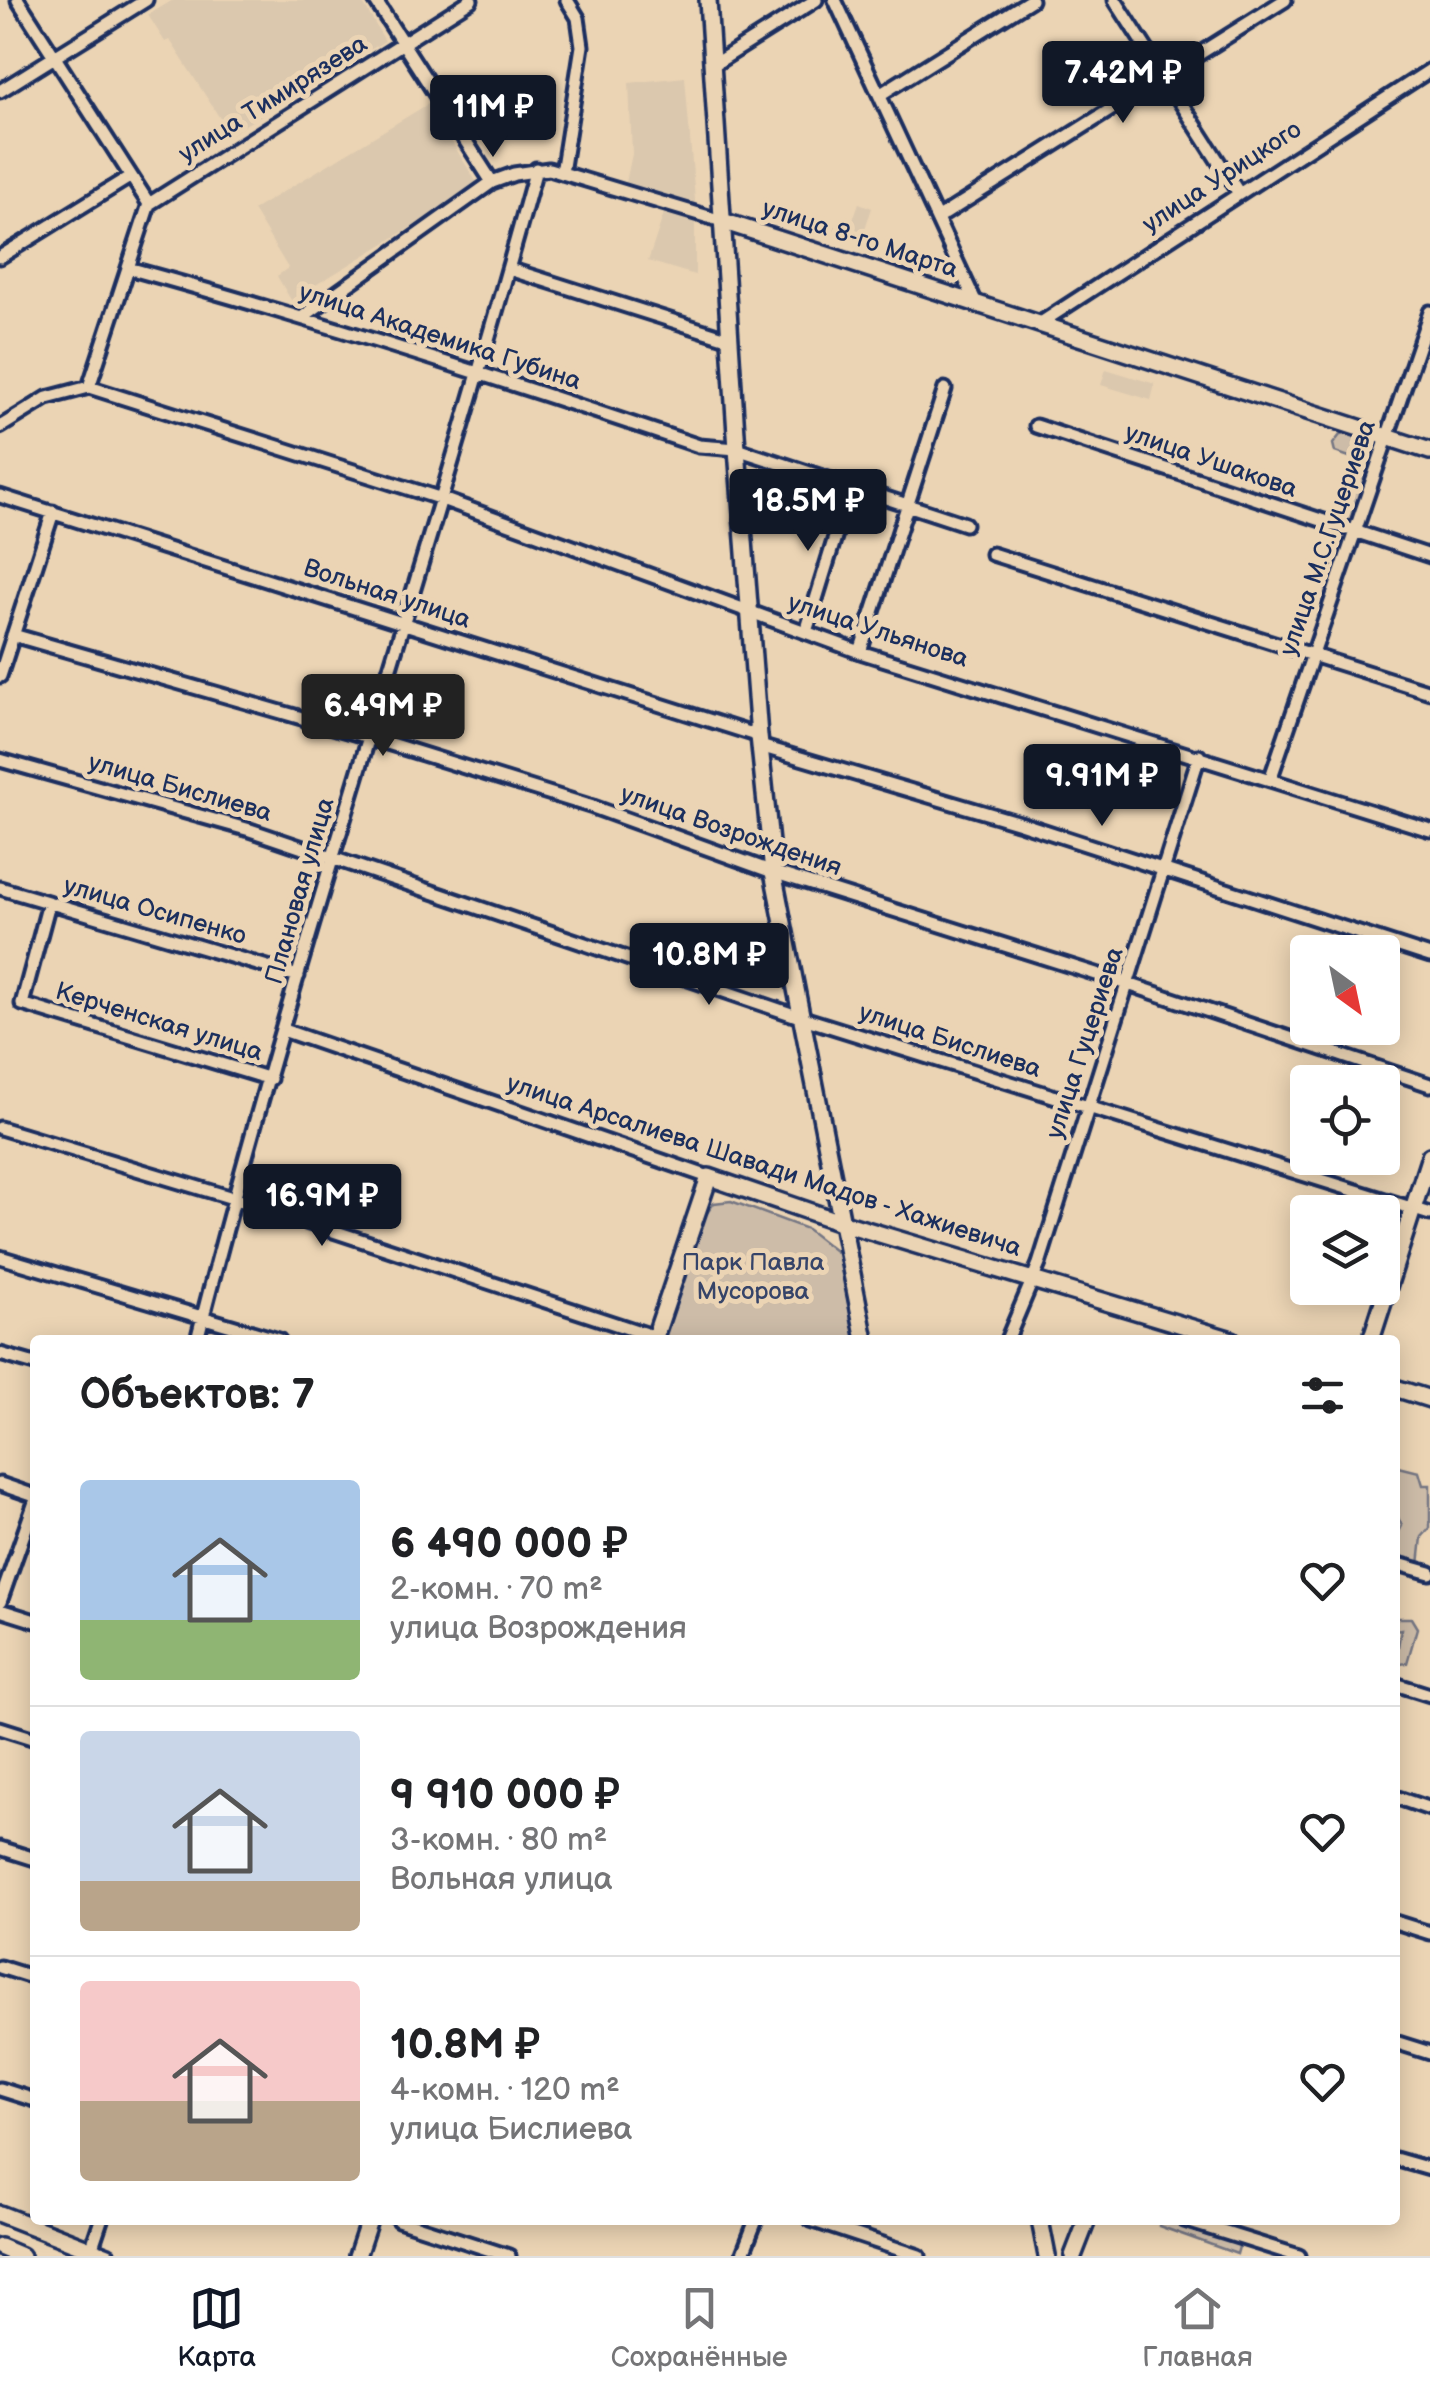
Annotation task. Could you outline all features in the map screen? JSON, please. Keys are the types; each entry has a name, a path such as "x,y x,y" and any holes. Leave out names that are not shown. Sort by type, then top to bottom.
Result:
{"street":[{"path":"0,427 47,398 89,387 149,204 18,0"},
{"path":"0,91 146,0"},
{"path":"376,0 492,182"},
{"name":"улица Тимирязева","path":"149,204 472,0"},
{"path":"562,173 582,46 578,18 567,0"},
{"path":"708,0 737,449 774,872 864,1335"},
{"path":"714,65 816,0"},
{"path":"834,0 976,304"},
{"path":"881,94 1030,0"},
{"path":"1115,0 1238,192"},
{"path":"938,218 1285,0"},
{"name":"улица Урицкого","path":"1039,324 1430,70"},
{"name":"улица 8-го Марта","path":"304,316 492,182 536,169 562,173 722,221 1430,452"},
{"name":"Плановая улица","path":"198,1335 298,976 480,371 536,169"},
{"path":"0,257 131,176"},
{"name":"улица Академика Губина","path":"128,268 304,316 700,446 737,449 964,524"},
{"path":"509,270 730,339"},
{"name":"улица М.С.Гуцериева","path":"1270,780 1430,312"},
{"name":"улица Ульянова","path":"89,387 442,499 860,652 1430,830"},
{"path":"860,652 945,389"},
{"name":"улица Ушакова","path":"1036,426 1430,556"},
{"path":"806,632 850,488"},
{"name":"Вольная улица","path":"0,496 403,622 1430,956"},
{"path":"0,676 52,512"},
{"path":"992,554 1430,692"},
{"name":"улица Возрождения","path":"13,635 368,737 593,807 774,872 1430,1085"},
{"name":"улица Гуцериева","path":"1010,1335 1039,1264 1199,756"},
{"name":"улица Бислиева","path":"0,760 250,830 800,1017 1422,1212"},
{"name":"улица Осипенко","path":"0,888 298,976"},
{"name":"Керченская улица","path":"50,903 22,1004 270,1079"},
{"name":"улица Арсалиева Шавади Мадов - Хажиевича","path":"283,1030 840,1222 1215,1335"},
{"path":"0,1128 236,1199 643,1335"},
{"path":"1372,1335 1422,1212 1430,1156"},
{"path":"656,1335 710,1177"},
{"path":"0,1257 264,1335"},
{"path":"0,1354 30,1363"},
{"path":"1400,1389 1430,1398"},
{"path":"0,1484 30,1497"},
{"path":"30,1514 0,1606 30,1619"},
{"path":"1400,1565 1430,1574"},
{"path":"1400,1686 1430,1695"},
{"path":"0,1728 30,1737"},
{"path":"1400,1800 1430,1809"},
{"path":"0,1848 30,1857"},
{"path":"1400,1924 1430,1933"},
{"path":"0,1967 30,1976"},
{"path":"1400,2043 1430,2052"},
{"path":"0,2089 30,2098"},
{"path":"1400,2161 1430,2170"},
{"path":"0,2214 90,2253 108,2256"},
{"path":"90,2253 99,2225"},
{"path":"356,2256 367,2225"},
{"path":"413,2225 509,2256"},
{"path":"742,2256 754,2225"},
{"path":"825,2225 919,2256"},
{"path":"1041,2225 1047,2256"},
{"path":"1073,2256 1085,2225"},
{"path":"1200,2225 1299,2256"},
{"path":"0,2247 21,2256"}],"shaded area":[{"path":"173,0 361,0 385,41 230,134 170,40 165,42 148,15"},
{"path":"685,77 695,200 695,275 648,261 668,201 625,187 632,154 629,83"},
{"path":"428,104 479,186 291,300 277,276 288,268 253,210"},
{"path":"859,203 872,208 860,243 833,234 836,224 850,228"},
{"path":"1106,369 1155,384 1151,400 1101,385"}],"green space":[{"path":"1351,434 1375,449 1376,454 1350,526 1341,525 1341,520 1358,460 1335,452 1333,444 1340,435"},
{"path":"748,473 762,477 760,524 755,527 748,522 745,500"},
{"name":"Парк Павла Мусорова","path":"731,1201 807,1229 839,1254 854,1335 666,1335 702,1220 714,1203"},
{"path":"1400,1467 1419,1472 1423,1485 1430,1485 1430,1528 1422,1537 1419,1565 1400,1561"},
{"path":"1400,1618 1411,1618 1417,1628 1407,1663 1400,1664 1400,1635"},
{"path":"1186,2225 1240,2243 1237,2254 1159,2226"}]}
